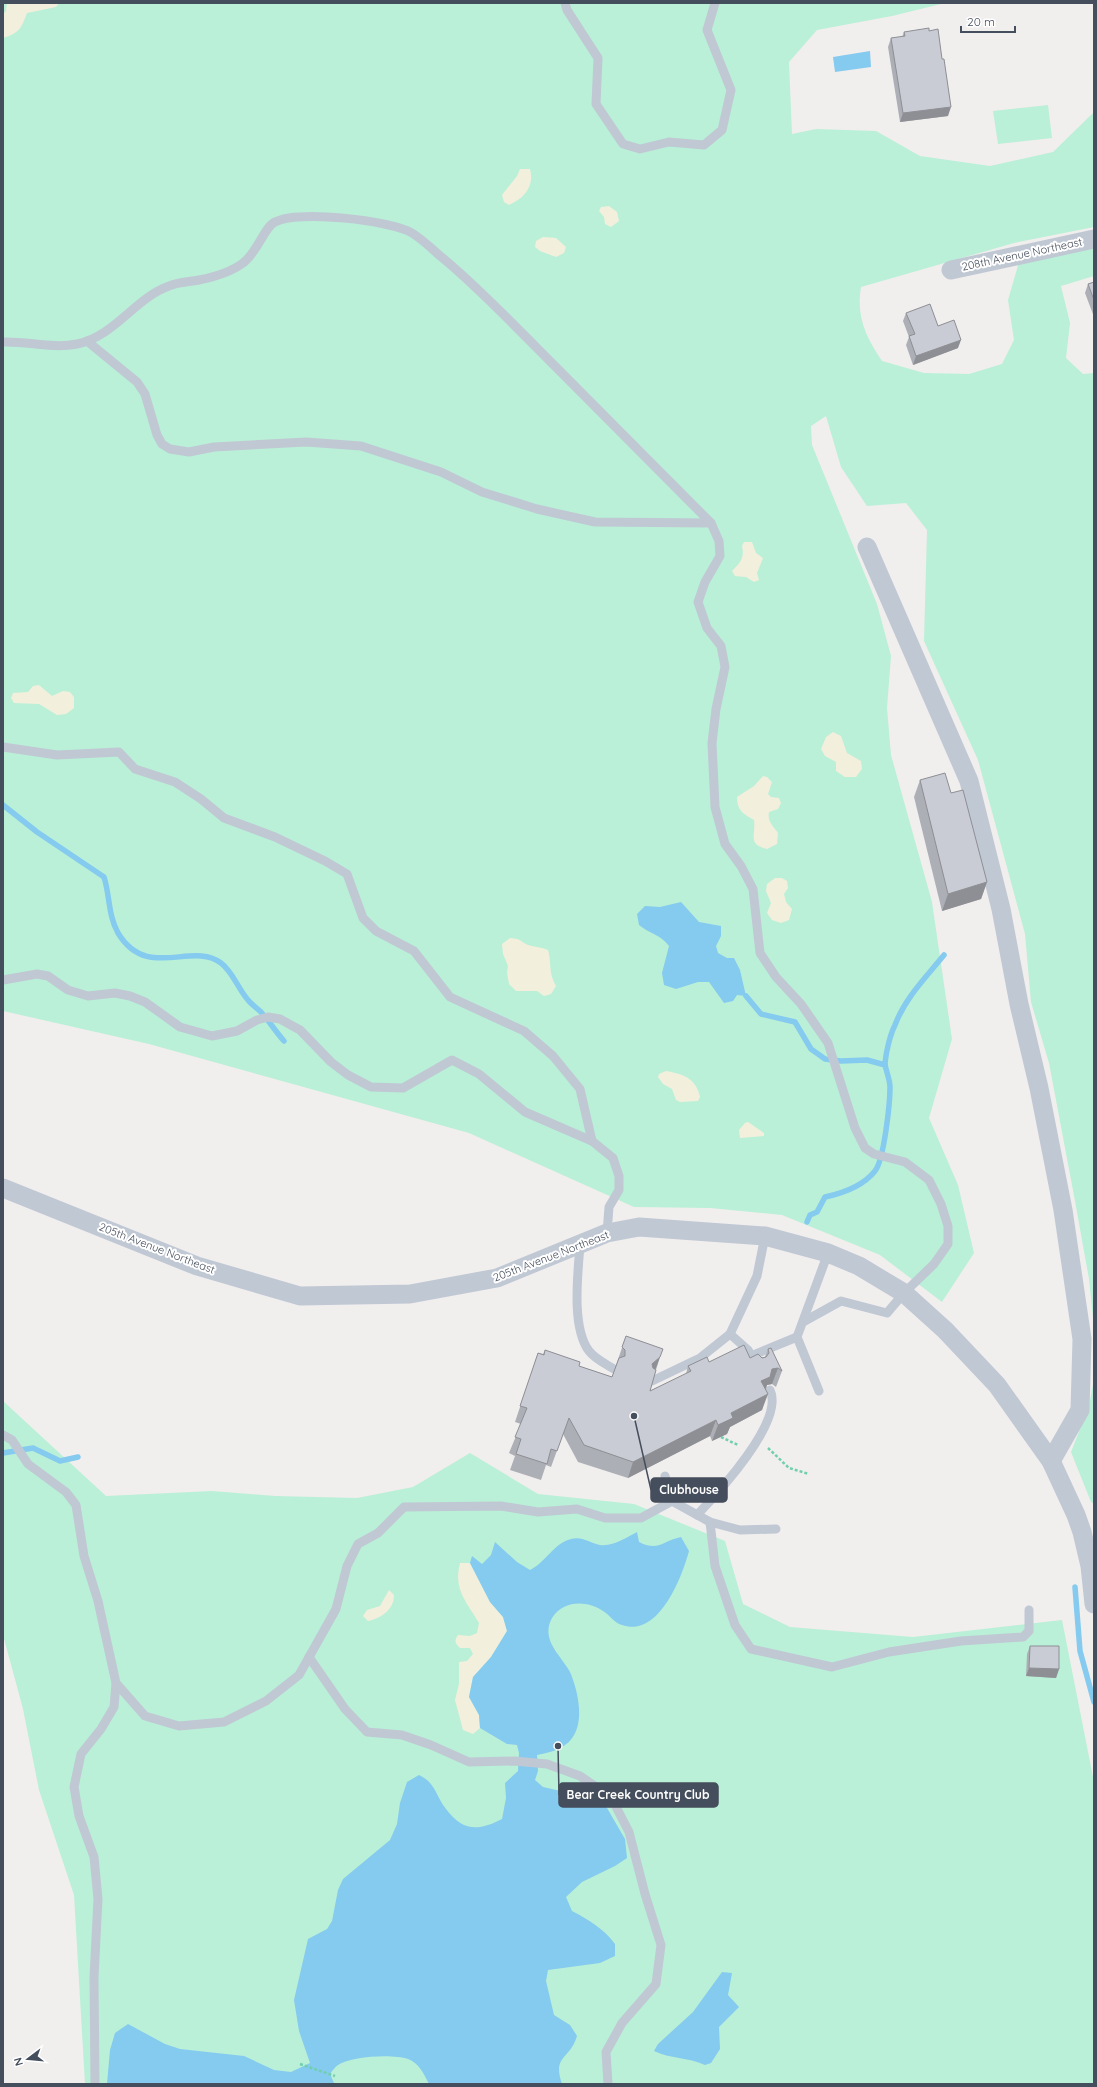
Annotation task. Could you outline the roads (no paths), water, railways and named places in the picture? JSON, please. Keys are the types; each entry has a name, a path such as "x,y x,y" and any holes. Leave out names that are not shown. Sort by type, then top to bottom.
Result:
{"street":[{"name":"208th Avenue Northeast","path":"951,270 1094,239"},
{"path":"867,547 969,781 1001,909 1019,1004 1039,1088 1063,1210 1082,1339 1080,1410 1051,1461"},
{"name":"205th Avenue Northeast","path":"3,1188 196,1266 300,1296 410,1294 497,1278 607,1233 639,1227 766,1236 828,1253 859,1266 904,1293 945,1330 997,1385 1051,1461 1082,1532 1090,1566 1094,1604"}],"lane":[{"path":"565,3 567,10 598,58 596,104 623,144 640,149 669,142 704,145 722,130 731,90 707,30 715,3"},
{"path":"3,342 42,346 76,344 87,341 116,324 159,290 171,285 200,280 222,274 243,263 255,252 271,223 279,220 305,216 353,220 393,227 412,233 468,279 711,523 719,541 720,556 705,582 698,602 707,628 721,646 725,667 716,709 712,743 715,807 725,844 741,866 753,889 760,953 776,977 801,1004 828,1043 855,1128 865,1148 874,1154 905,1162 929,1180 941,1204 948,1226 948,1244 934,1264 904,1293 887,1313 842,1301 803,1322"},
{"path":"87,341 136,382 145,394 157,435 162,444 170,449 189,452 214,447 306,442 361,446 441,472 482,492 537,509 595,522 711,523"},
{"path":"3,747 57,755 119,752 135,769 175,782 201,799 224,818 275,837 325,861 347,874 363,918 376,931 414,951 450,997 524,1031 553,1056 580,1089 592,1141"},
{"path":"3,980 36,974 48,976 68,990 88,996 115,993 130,996 145,1002 180,1028 212,1036 237,1031 257,1020 268,1017 280,1019 300,1030 331,1062 348,1075 371,1087 403,1088 452,1060 479,1074 525,1112 592,1141 613,1158 619,1176 618,1190 609,1207 607,1233"},
{"path":"652,1381 700,1358 730,1334 757,1276 766,1236"},
{"path":"580,1245 577,1283 578,1311 582,1336 589,1351 614,1369"},
{"path":"819,1391 797,1337 828,1253"},
{"path":"730,1334 748,1350 757,1368"},
{"path":"751,1356 797,1337"},
{"path":"697,1515 721,1490 755,1445 771,1415 772,1396 770,1390"},
{"path":"3,1435 12,1440 28,1464 66,1492 76,1505 84,1556 98,1601 116,1683 114,1707 101,1729 81,1754 74,1787 79,1816 94,1857 98,1899 94,1977 95,2084"},
{"path":"664,1476 672,1501 710,1522 740,1530 776,1529"},
{"path":"116,1683 146,1716 179,1726 224,1722 266,1701 300,1675 336,1608 347,1566 358,1544 378,1533 404,1507 501,1506 538,1512 577,1509 605,1518 641,1518 672,1501"},
{"path":"710,1522 716,1566 735,1625 751,1648 832,1667 889,1652 954,1642 1023,1637 1029,1631 1029,1610"},
{"path":"309,1657 345,1709 367,1732 402,1735 469,1762 514,1761 547,1764 580,1776 612,1797 629,1832 645,1894 661,1945 656,1984 622,2023 606,2052 608,2084"}],"water":[{"path":"870,51 871,67 835,72 833,57"},
{"path":"681,902 699,922 721,926 721,936 716,946 718,953 727,958 734,958 740,970 746,996 737,995 733,1001 724,1003 709,982 698,982 676,989 664,985 662,973 669,946 658,936 639,925 637,914 645,906 660,907"},
{"path":"637,1532 639,1542 651,1546 660,1545 681,1537 689,1551 681,1575 667,1603 658,1614 647,1623 635,1627 617,1623 597,1607 583,1604 569,1605 562,1608 552,1618 548,1633 553,1647 570,1672 578,1700 579,1721 572,1738 565,1745 548,1753 537,1755 538,1771 535,1780 543,1787 596,1799 607,1808 625,1839 627,1858 615,1866 582,1882 566,1897 572,1911 606,1933 615,1944 615,1956 600,1963 548,1970 546,1981 554,2015 570,2025 577,2036 574,2044 563,2058 559,2068 559,2075 562,2084 429,2084 421,2069 412,2061 401,2057 383,2056 352,2060 338,2065 330,2074 334,2083 339,2084 107,2084 110,2050 115,2033 128,2024 165,2044 180,2049 244,2056 274,2070 291,2072 310,2063 299,2031 294,2000 308,1939 327,1929 332,1921 338,1890 343,1879 390,1840 397,1824 400,1803 407,1782 419,1775 425,1778 432,1786 442,1804 452,1817 465,1825 479,1827 486,1826 502,1819 506,1798 505,1783 518,1771 519,1753 517,1745 507,1744 480,1728 479,1715 469,1697 473,1677 491,1657 507,1631 503,1617 490,1602 470,1563 472,1556 482,1564 491,1555 495,1542 517,1562 530,1570 565,1541 579,1538 600,1545 610,1545"},
{"path":"722,1972 732,1973 728,1995 739,2007 719,2027 720,2049 711,2063 705,2065 699,2062 660,2054 654,2051 658,2044 693,2012"}],"waterway":[{"path":"3,805 37,832 104,877 112,919 118,933 130,947 142,955 156,958 197,956 209,957 221,963 229,971 244,996 261,1012 284,1041"},
{"path":"807,1222 810,1215 817,1212 825,1197 846,1191 859,1185 875,1171 881,1155 886,1131 890,1084 885,1063 887,1049 893,1029 899,1015 910,997 944,955"},
{"path":"746,996 761,1014 795,1022 811,1049 825,1059 841,1061 867,1060 885,1065"},
{"path":"3,1453 33,1448 60,1461 78,1457"},
{"path":"1075,1587 1080,1651 1094,1702"}],"place":[{"name":"Clubhouse","path":"634,1416"},
{"name":"Bear Creek Country Club","path":"558,1746"}]}
